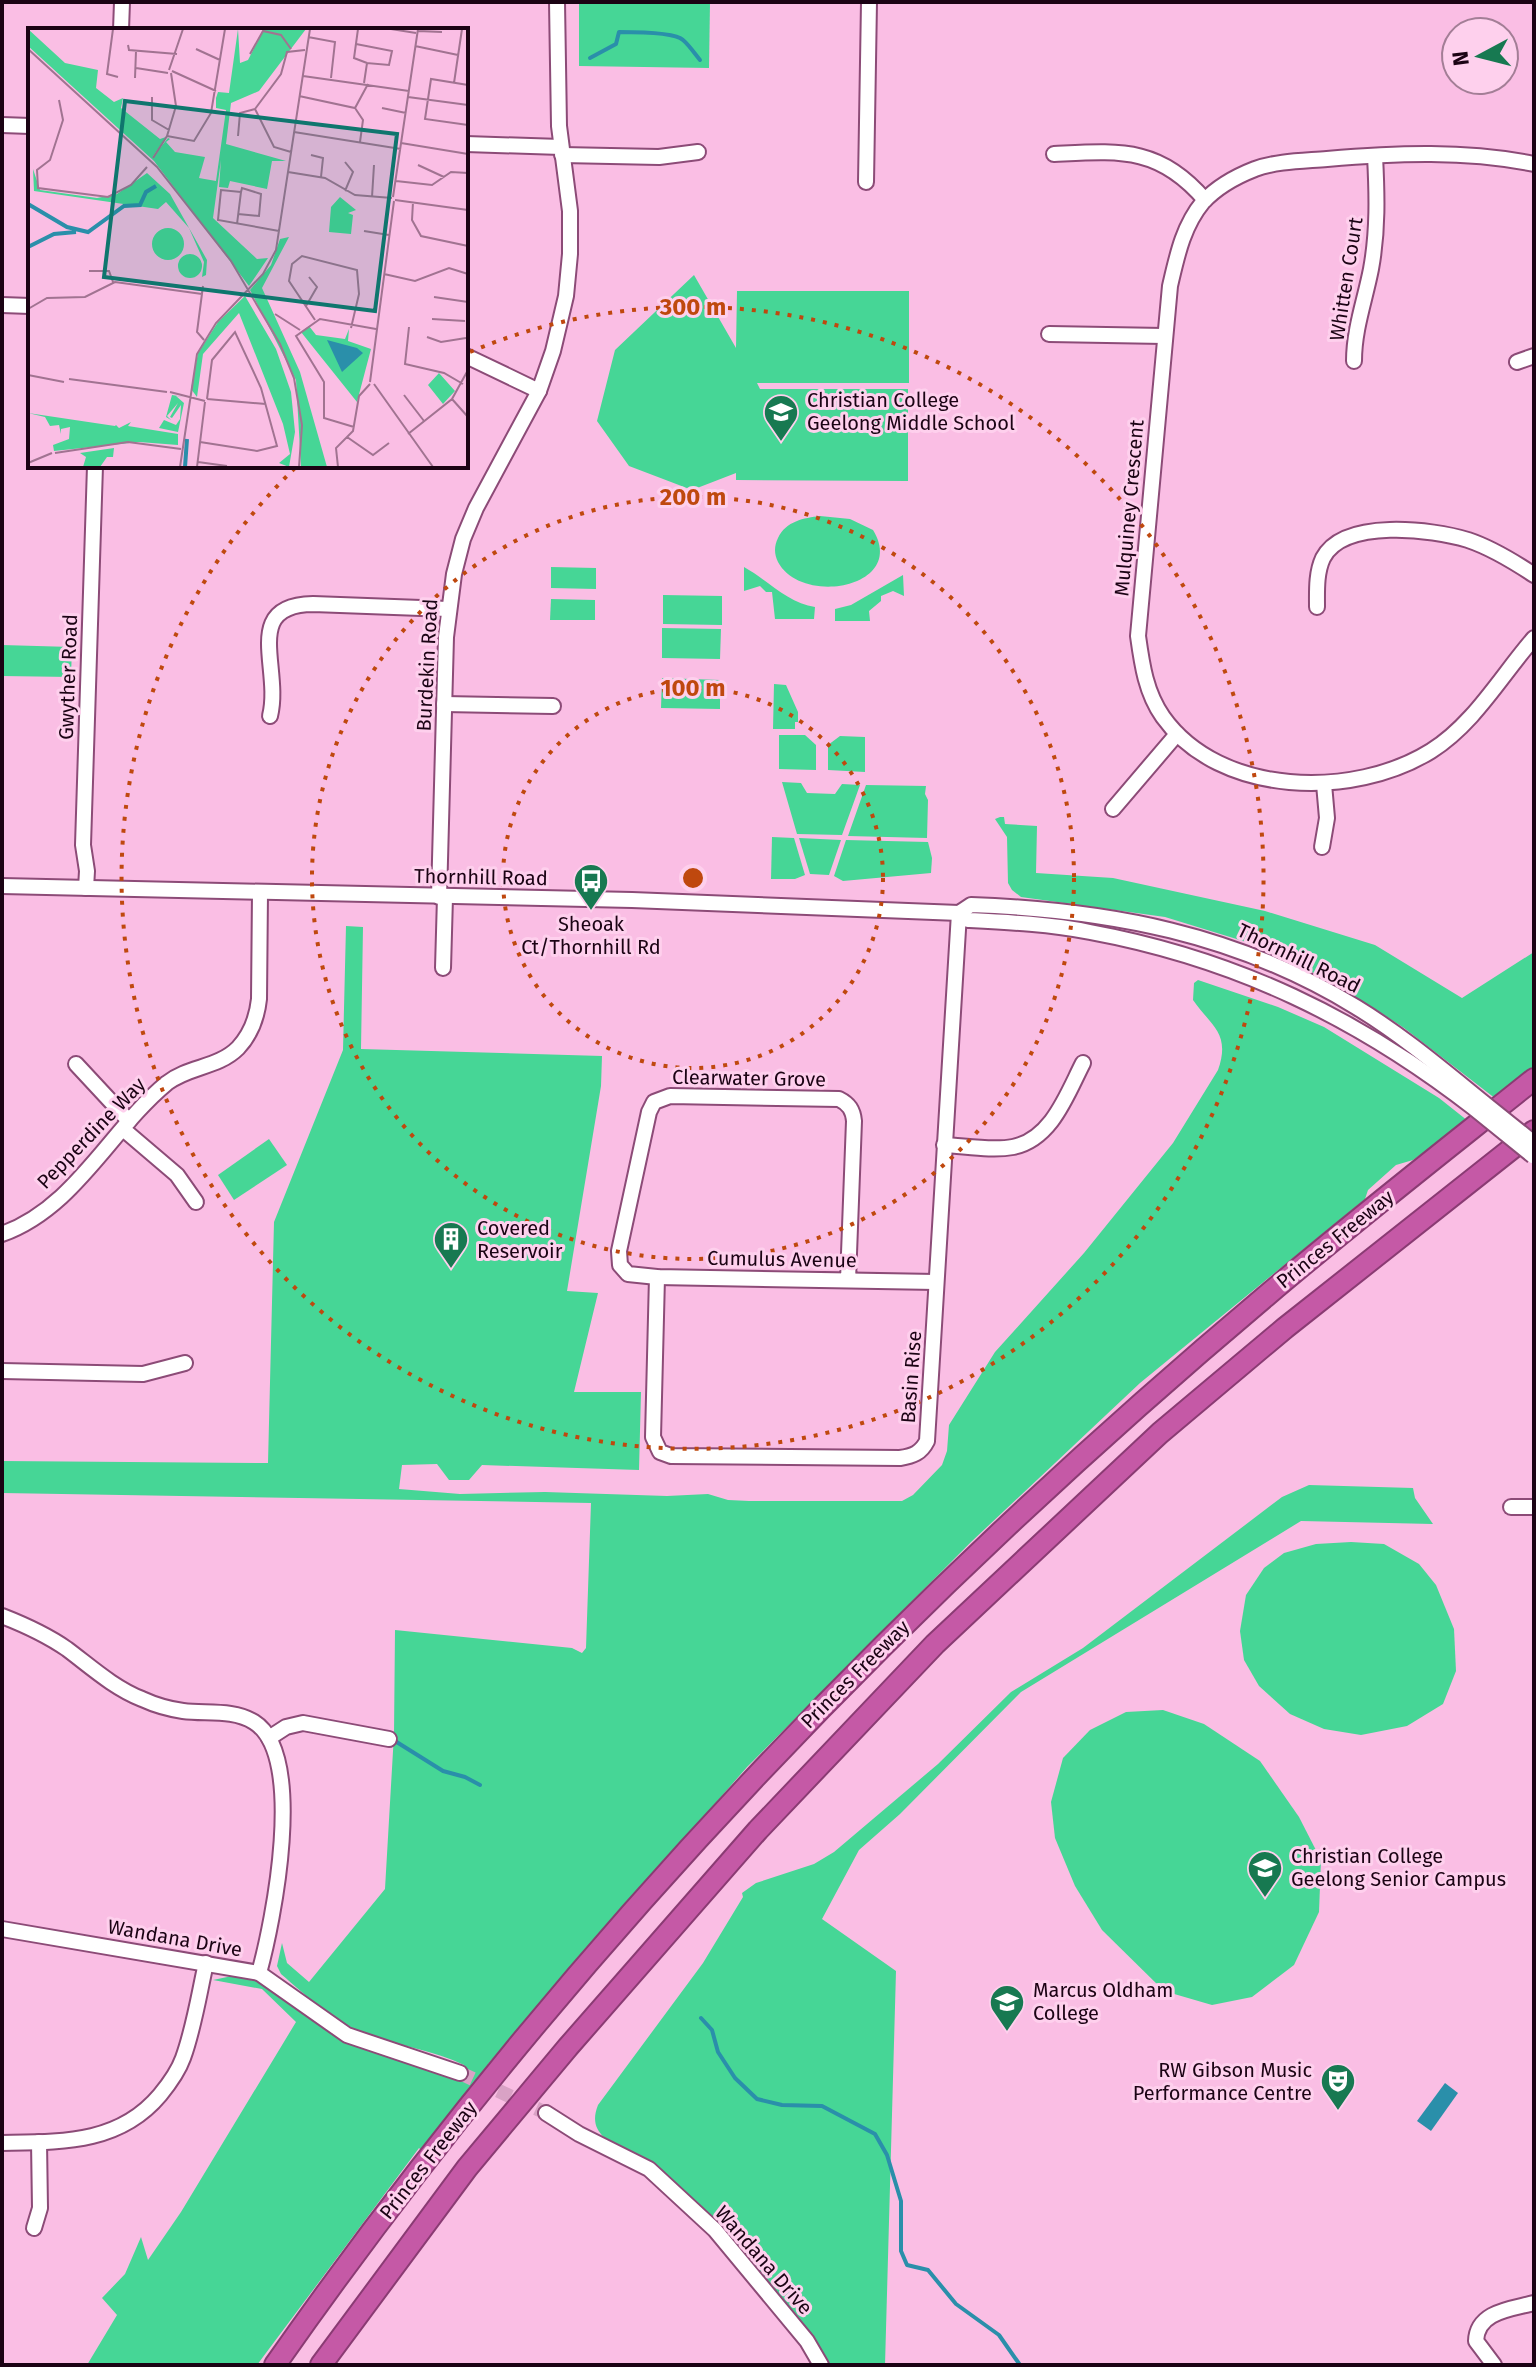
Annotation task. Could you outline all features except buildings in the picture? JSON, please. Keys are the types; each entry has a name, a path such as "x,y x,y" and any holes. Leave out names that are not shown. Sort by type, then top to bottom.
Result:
{"highway":[{"name":"Princes Freeway","path":"275,2365 375,2228 535,2024 722,1811 850,1678 987,1546 1265,1296 1534,1079"},
{"name":"Princes Freeway","path":"321,2365 467,2168 568,2047 758,1830 935,1644 1160,1433 1297,1318 1534,1131"}],"street":[{"path":"121,28 122,2"},
{"name":"Burdekin Road","path":"443,968 444,704 448,609 463,539 476,508 539,391 561,324 570,254 570,211 562,151 557,2"},
{"name":"Burdekin Road","path":"560,28 564,2"},
{"path":"866,182 869,2"},
{"path":"2,125 28,126"},
{"path":"468,144 659,157 698,152"},
{"path":"1054,154 1114,152 1140,156 1167,165 1188,180 1205,200"},
{"name":"Mulquiney Crescent","path":"1534,164 1449,154 1278,163 1254,169 1227,183 1205,200 1184,233 1177,256 1164,336 1138,636 1149,691 1177,734 1197,750 1242,771 1287,781 1324,784 1370,777 1431,751 1467,720 1534,638"},
{"name":"Whitten Court","path":"1354,361 1354,336 1366,294 1375,238 1375,156"},
{"path":"2,305 28,306"},
{"path":"1049,334 1164,336"},
{"path":"1517,362 1534,356"},
{"path":"468,357 539,391"},
{"name":"Gwyther Road","path":"86,888 83,845 95,468"},
{"path":"1317,607 1317,579 1323,559 1333,544 1381,530 1424,531 1467,540 1490,548 1534,575"},
{"path":"270,716 274,696 271,622 277,612 297,604 448,609"},
{"path":"444,704 553,706"},
{"path":"1113,809 1177,734"},
{"path":"1322,847 1327,818 1324,784"},
{"name":"Thornhill Road","path":"2,886 632,900 959,913 968,920 1089,931 1184,953 1238,972 1340,1018 1479,1106"},
{"name":"Pepperdine Way","path":"2,1234 42,1213 68,1191 170,1081 225,1059 248,1036 258,1012 260,893"},
{"name":"Thornhill Road","path":"959,913 971,905 1097,915 1180,931 1243,951 1357,1007 1405,1040 1534,1152"},
{"name":"Basin Rise","path":"657,1277 653,1437 660,1452 671,1456 900,1458 917,1454 927,1441 959,913"},
{"path":"944,1145 1011,1148 1024,1144 1037,1136 1053,1119 1083,1063"},
{"path":"76,1064 126,1125 177,1175 196,1202"},
{"name":"Clearwater Grove","path":"628,1274 620,1265 619,1251 649,1112 654,1102 670,1096 839,1099 847,1103 854,1121 848,1280"},
{"name":"Cumulus Avenue","path":"628,1274 936,1282"},
{"path":"2,1371 143,1374 185,1363"},
{"path":"1511,1507 1534,1507"},
{"path":"2,1616 45,1635 114,1685 142,1699 182,1711 240,1715 254,1722 269,1738 277,1765 283,1849 259,1973"},
{"path":"269,1738 286,1727 303,1723 389,1739"},
{"name":"Wandana Drive","path":"2,1929 259,1973 347,2035 460,2073"},
{"path":"2,2143 87,2139 135,2119 158,2097 183,2058 206,1963"},
{"name":"Wandana Drive","path":"546,2113 579,2134 649,2169 715,2230 807,2341 821,2365"},
{"path":"34,2228 40,2208 39,2142"},
{"path":"1494,2365 1476,2341 1480,2325 1501,2311 1534,2303"}],"green space":[{"path":"579,2 710,2 709,68 579,66"},
{"path":"694,275 736,348 737,291 909,291 909,383 757,383 760,389 908,389 908,481 736,480 736,473 692,490 629,466 597,421 615,350"},
{"path":"820,516 850,519 873,530 880,550 876,565 865,577 828,587 808,584 790,576 778,562 775,547 781,532 796,521"},
{"path":"551,567 596,568 596,589 551,588"},
{"path":"744,567 787,596 815,607 814,619 775,619 772,592 766,592 760,586 744,591"},
{"path":"903,575 904,596 893,591 881,596 881,601 869,611 870,621 835,621 835,609 851,605"},
{"path":"663,595 722,596 722,625 663,624"},
{"path":"551,599 595,600 595,620 550,620"},
{"path":"662,628 721,629 720,659 662,658"},
{"path":"2,645 72,647 71,677 2,676"},
{"path":"662,678 720,680 720,709 661,708"},
{"path":"774,684 786,685 798,712 795,729 773,729"},
{"path":"779,735 805,735 816,745 816,770 779,769"},
{"path":"840,736 865,737 865,772 828,770 828,745"},
{"path":"782,782 801,783 807,793 835,794 842,784 860,785 842,835 797,834"},
{"path":"866,785 926,786 927,838 848,836"},
{"path":"1004,817 1005,824 1037,826 1036,873 1113,878 1265,911 1375,945 1462,998 1534,952 1534,1070 1496,1099 1372,1007 1322,977 1256,945 1165,917 1021,897 1008,883 1007,837 995,819"},
{"path":"772,837 794,838 805,875 795,879 771,879"},
{"path":"799,838 841,840 829,875 810,874"},
{"path":"846,840 928,842 932,858 931,873 843,881 834,876"},
{"path":"346,926 363,927 361,1049 602,1056 601,1086 567,1291 598,1293 574,1392 641,1392 639,1470 482,1465 469,1480 449,1480 437,1464 402,1465 399,1489 460,1494 708,1494 728,1500 749,1501 902,1501 913,1495 942,1465 947,1451 949,1425 995,1352 1084,1253 1173,1143 1218,1070 1221,1038 1193,1000 1194,983 1198,980 1278,1007 1324,1027 1439,1098 1468,1121 1413,1160 1396,1165 1368,1190 1365,1199 1140,1383 971,1542 747,1767 488,2064 489,2068 422,2151 419,2148 257,2365 87,2365 117,2315 102,2298 125,2274 141,2237 148,2260 181,2212 296,2022 262,1989 213,1980 232,1976 264,1983 290,2005 344,2041 368,2051 418,2063 457,2080 464,2065 348,2026 303,1993 281,1974 277,1966 282,1943 287,1963 309,1982 385,1889 394,1734 395,1630 572,1648 582,1653 586,1648 591,1503 2,1493 2,1461 268,1463 274,1222 343,1050"},
{"path":"269,1139 287,1165 234,1200 218,1175"},
{"path":"1309,1485 1413,1488 1415,1498 1433,1524 1301,1521 1021,1692 900,1814 859,1850 822,1919 896,1971 885,2365 824,2365 758,2274 600,2133 595,2121 598,2105 703,1963 743,1897 742,1893 756,1883 814,1864 834,1852 938,1764 1011,1692 1083,1648 1282,1497"},
{"path":"1316,1544 1384,1544 1419,1564 1436,1585 1454,1629 1456,1671 1443,1704 1407,1726 1361,1735 1324,1729 1290,1714 1259,1686 1244,1660 1240,1631 1246,1595 1264,1568 1284,1553"},
{"path":"1163,1710 1204,1724 1260,1761 1299,1817 1321,1860 1319,1912 1294,1965 1252,1997 1212,2005 1164,1991 1102,1930 1075,1886 1055,1838 1051,1802 1063,1758 1090,1730 1126,1712"}],"water":[{"path":"1445,2083 1458,2093 1431,2131 1417,2121"}],"waterway":[{"path":"590,58 616,44 619,32 633,32 678,37 700,60"},
{"path":"395,1741 443,1771 480,1785"},
{"path":"701,2018 712,2030 718,2052 735,2078 757,2099 782,2105 822,2106 875,2134 887,2155 901,2201 901,2251 907,2265 928,2270 956,2304 999,2335 1020,2365"}],"tunnel":[{"path":"460,2073 546,2113"}],"place":[{"name":"Christian College Geelong Middle School","path":"781,443"},
{"name":"Sheoak Ct/Thornhill Rd","path":"591,912"},
{"name":"Covered Reservoir","path":"451,1270"},
{"name":"Christian College Geelong Senior Campus","path":"1265,1899"},
{"name":"Marcus Oldham College","path":"1007,2033"},
{"name":"RW Gibson Music Performance Centre","path":"1338,2112"}]}
